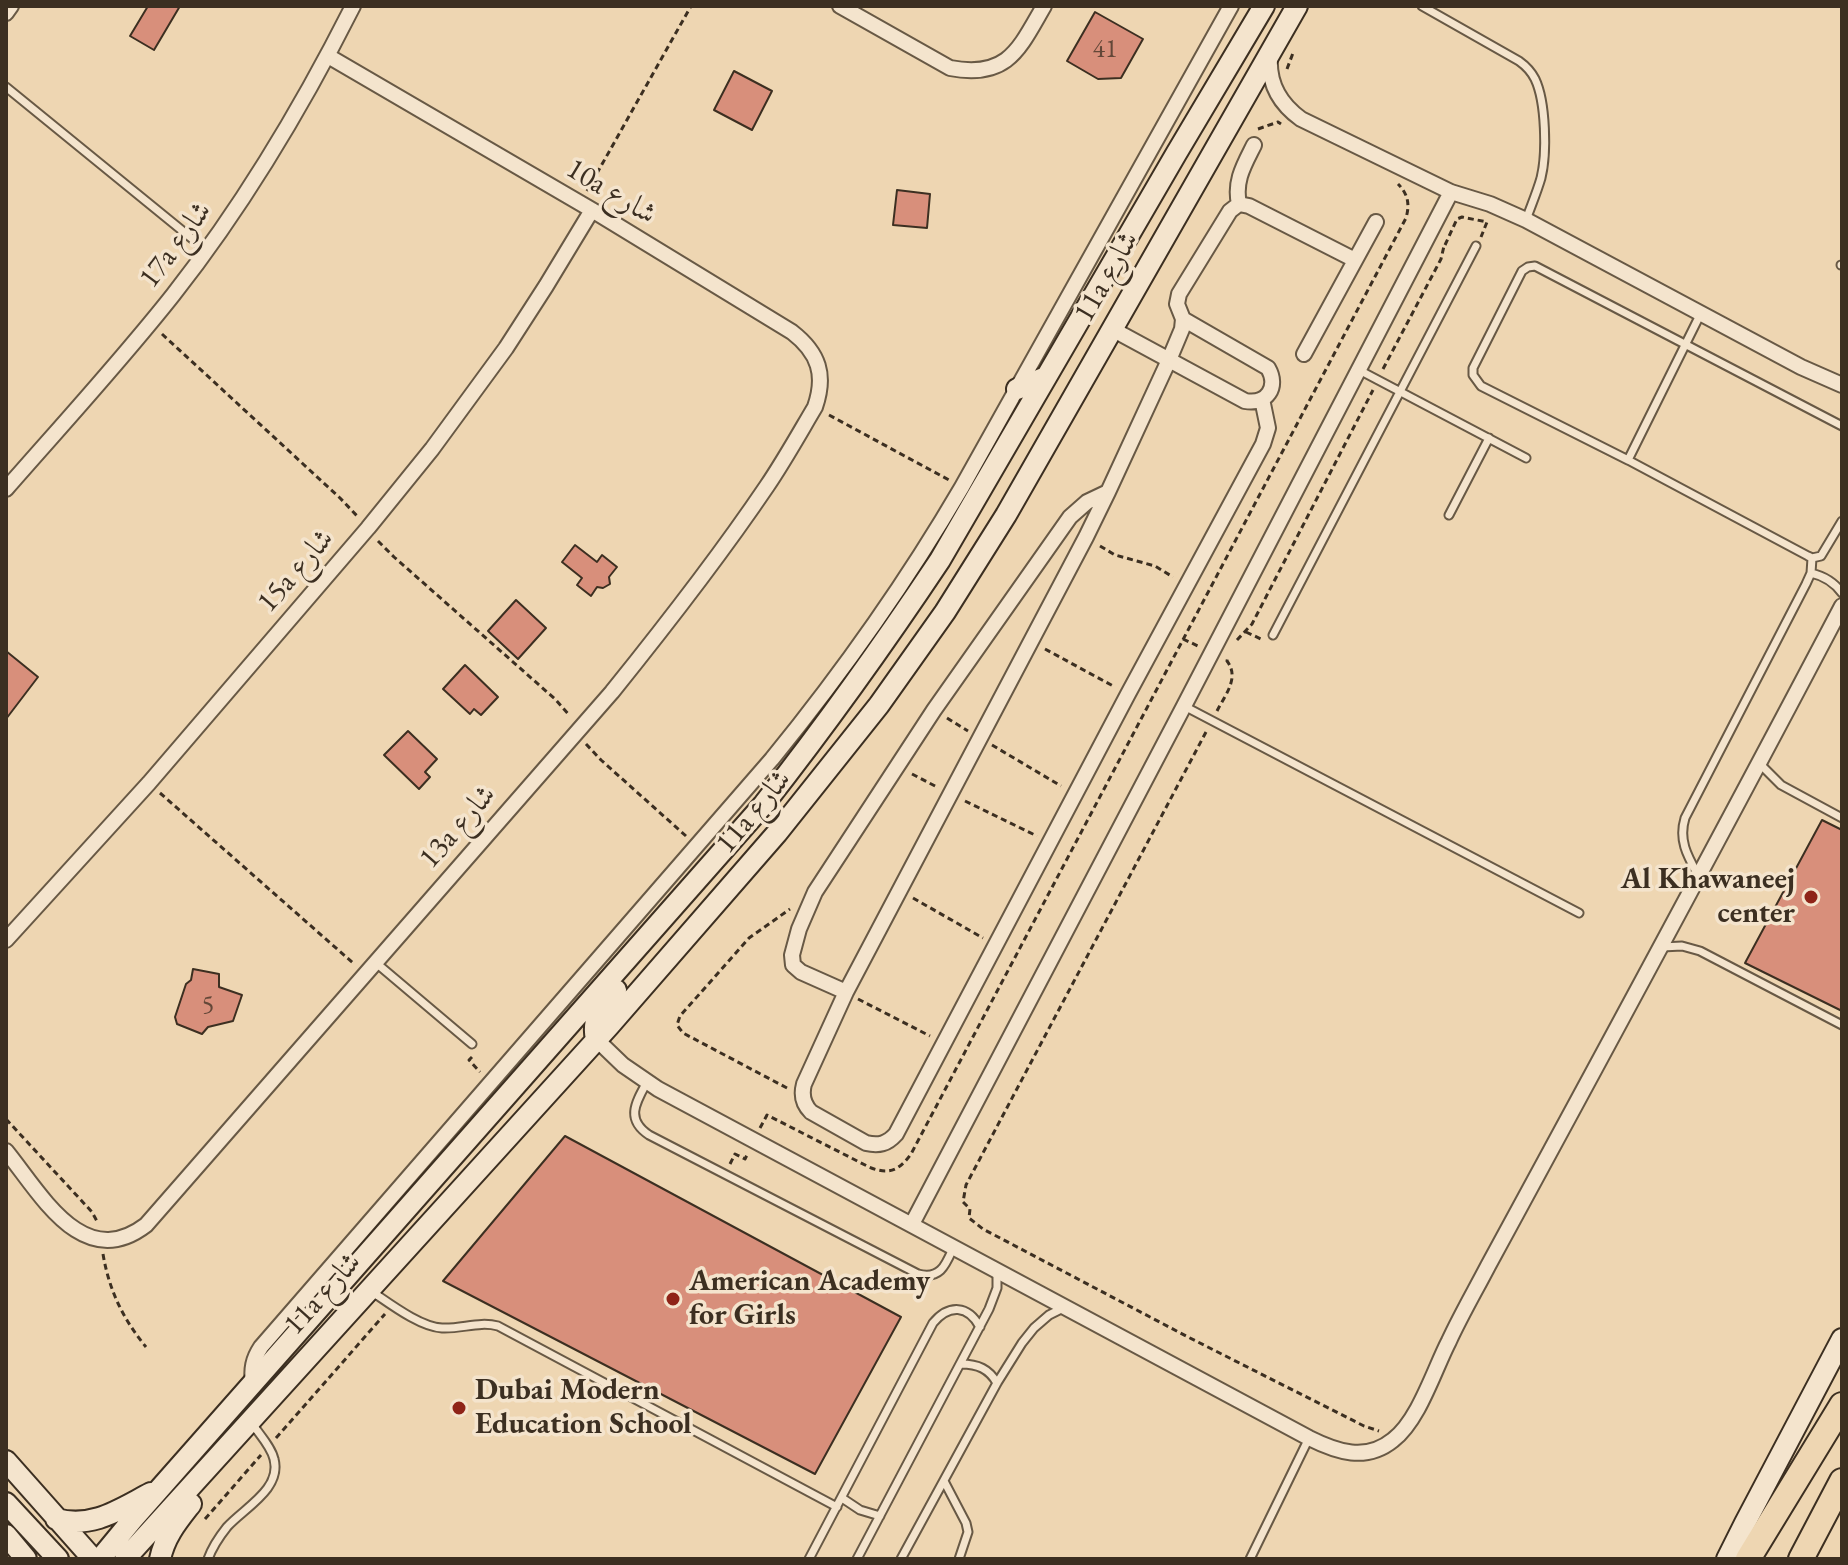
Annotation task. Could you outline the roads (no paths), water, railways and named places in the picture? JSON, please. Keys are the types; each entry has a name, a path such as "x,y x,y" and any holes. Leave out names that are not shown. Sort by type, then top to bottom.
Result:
{"highway":[{"path":"1748,1559 1842,1405"},
{"path":"1801,1559 1842,1481"}],"street":[{"path":"6,13 11,6"},
{"name":"17a شارع","path":"6,489 150,323 206,250 266,160 328,56 353,6"},
{"path":"840,6 950,68 967,71 985,69 1012,56 1044,6"},
{"name":"11a شارع","path":"253,1384 252,1368 261,1347 772,759 846,664 915,565 962,487 1231,6"},
{"path":"1227,129 1219,119 1219,107 1248,56 1264,6"},
{"name":"11a شارع","path":"100,1559 764,804 855,685 940,560 1264,6"},
{"name":"11a شارع","path":"125,1559 596,1039 777,833 879,705 953,600 1039,457 1297,6"},
{"path":"1270,52 1273,85 1284,105 1301,119 1451,192 1526,220 1801,367 1842,385"},
{"name":"10a شارع","path":"328,56 586,207 803,341 818,365 819,394 815,407"},
{"path":"1239,204 1238,178 1253,138"},
{"path":"1039,457 1041,433 1050,411 1183,182 1183,164 1176,154"},
{"path":"912,1224 1451,192"},
{"path":"1262,399 1267,420 1266,437 896,1134 883,1144 866,1143 811,1112 804,1102 802,1090 846,992 1086,537 1182,329 1183,319 1177,304 1179,294 1230,211 1239,204 1249,206 1355,260"},
{"name":"15a شارع","path":"6,940 149,783 432,449 506,348 546,286 586,207"},
{"path":"1304,354 1376,222"},
{"path":"1112,329 1245,401 1262,399 1273,381 1268,368 1183,319"},
{"path":"1017,389 1046,377"},
{"name":"13a شارع","path":"6,1151 62,1221 74,1230 101,1241 118,1241 146,1225 620,682 701,579 769,483 815,407"},
{"path":"846,992 801,972 793,965 794,943 810,901 934,710 1070,517 1087,502 1108,492"},
{"path":"651,933 644,954 597,1015 595,1031 596,1039 623,1065 647,1082 1309,1438 1352,1454 1382,1449 1406,1427 1417,1409 1463,1314 1842,606"},
{"path":"1727,1559 1842,1339"},
{"path":"160,1559 170,1531 208,1482 229,1443"},
{"path":"6,1461 93,1559"},
{"path":"56,1519 78,1522 96,1519 162,1488"},
{"path":"6,1503 58,1559"},
{"path":"6,1535 26,1559"}],"lane":[{"path":"1422,6 1519,61 1535,80 1544,130 1544,155 1540,181 1526,220"},
{"path":"6,87 206,250"},
{"path":"1273,635 1476,246"},
{"path":"1842,426 1535,266 1522,271 1473,368 1476,381 1481,386 1812,558 1818,558 1824,552 1842,521"},
{"path":"1628,460 1701,313"},
{"path":"1359,370 1526,458"},
{"path":"1449,515 1489,438"},
{"path":"1699,878 1683,846 1685,818 1811,573 1812,558"},
{"path":"1811,573 1832,581 1842,593"},
{"path":"1184,706 1579,913"},
{"path":"1759,763 1781,785 1842,818"},
{"path":"1662,947 1682,946 1700,951 1842,1025"},
{"path":"375,962 472,1044"},
{"path":"647,1082 634,1111 643,1131 918,1274 934,1275 942,1270 954,1246"},
{"path":"857,1559 994,1299 998,1277 996,1269"},
{"path":"369,1289 435,1327 483,1323 498,1326 837,1507"},
{"path":"901,1559 1022,1343 1049,1315 1066,1307"},
{"path":"809,1559 933,1323 948,1310 958,1309 976,1318 980,1327"},
{"path":"961,1364 979,1366 997,1383"},
{"path":"208,1559 227,1527 270,1484 274,1457 250,1420"},
{"path":"1250,1559 1309,1438"},
{"path":"944,1481 968,1532 959,1559"},
{"path":"842,1498 860,1510 880,1516"}],"place":[{"name":"Al Khawaneej center","path":"1811,897"},
{"name":"American Academy for Girls","path":"673,1299"},
{"name":"Dubai Modern Education School","path":"459,1408"}]}
